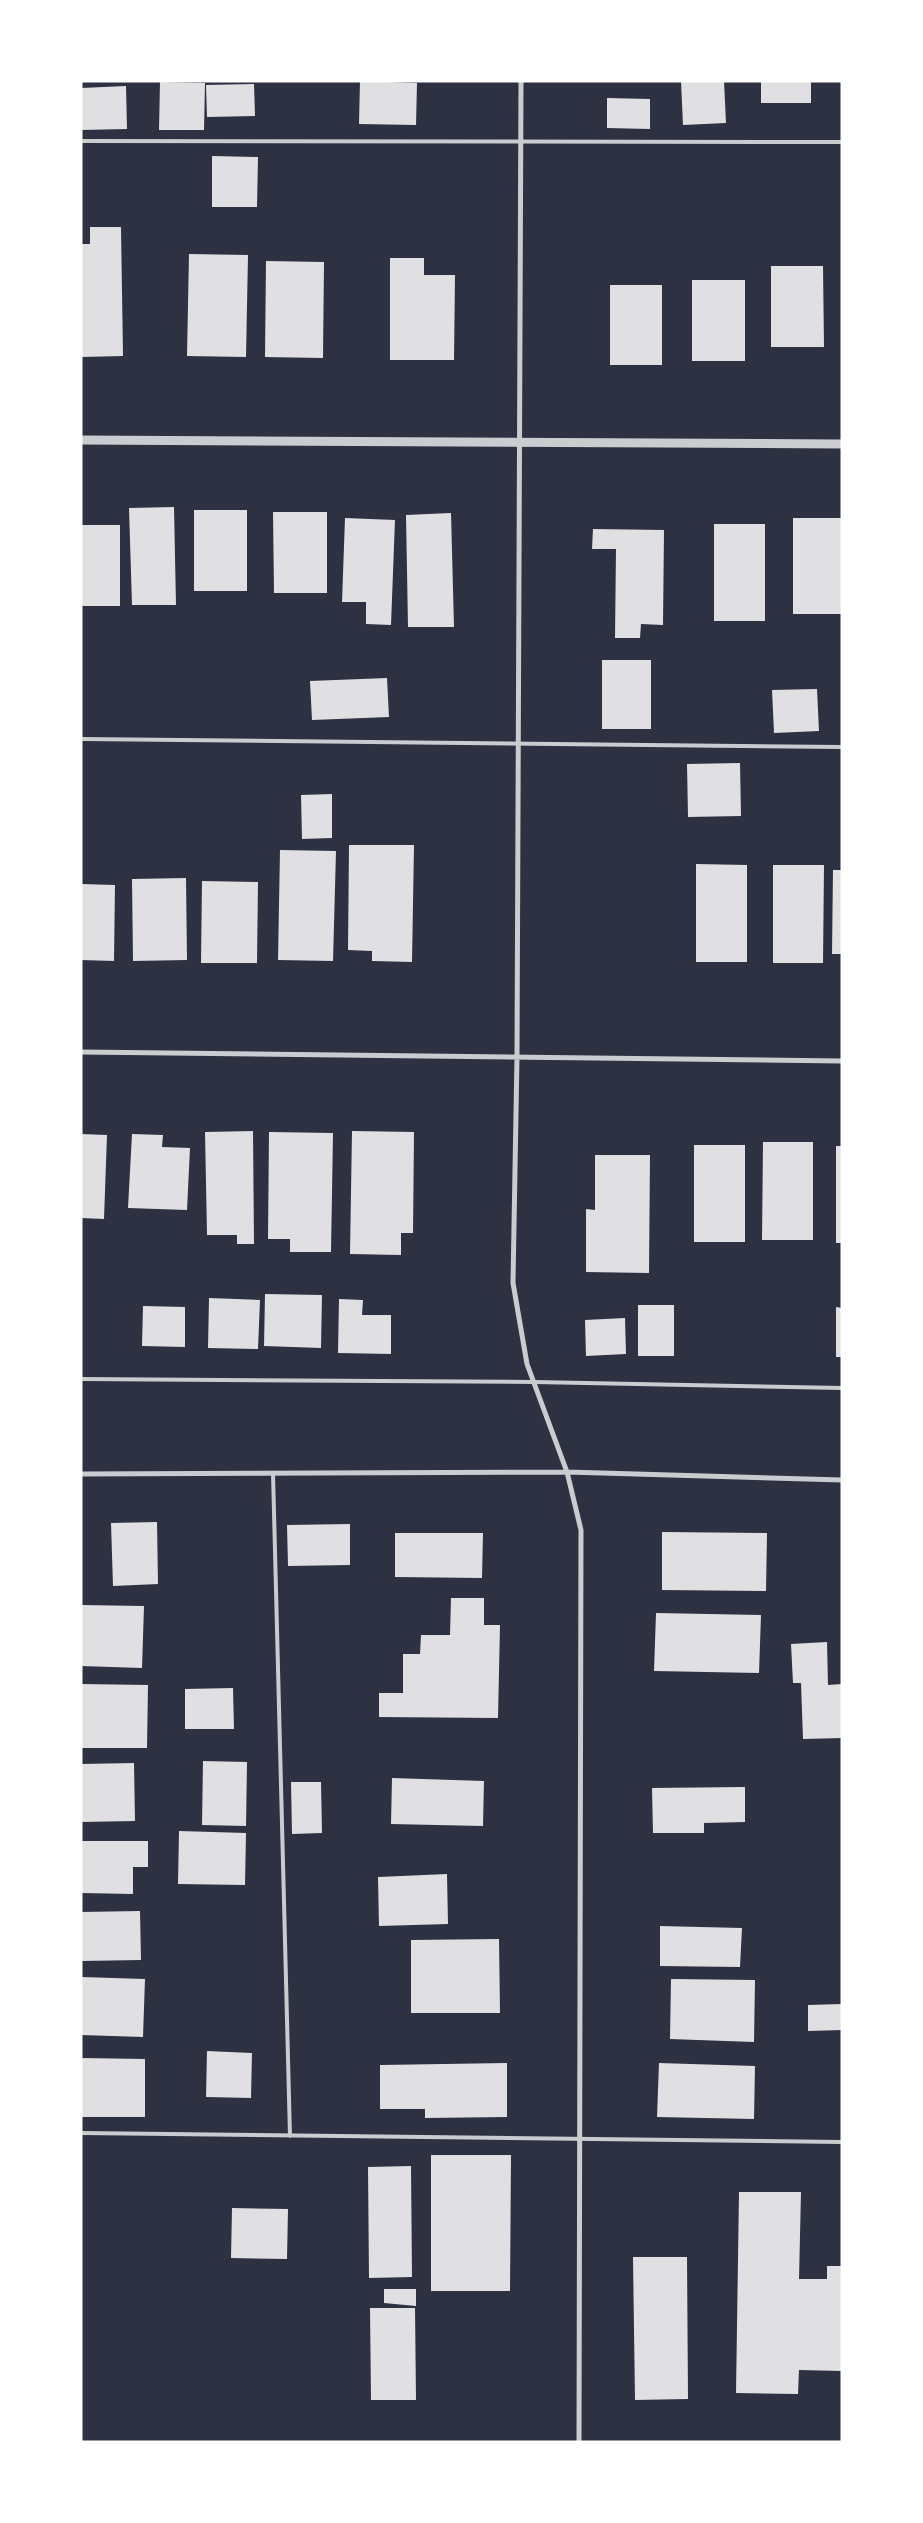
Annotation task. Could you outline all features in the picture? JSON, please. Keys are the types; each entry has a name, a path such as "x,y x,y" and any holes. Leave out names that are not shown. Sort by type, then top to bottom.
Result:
{"street":[{"path":"521,81 518,442 517,1057 512,1283 527,1364 567,1472 581,1530 580,2442"},
{"path":"81,440 842,444"},
{"path":"81,1052 842,1061"},
{"path":"81,1474 567,1472 842,1480"}],"lane":[{"path":"81,141 842,142"},
{"path":"81,739 842,747"},
{"path":"81,1379 534,1382 842,1388"},
{"path":"274,1473 290,2136"},
{"path":"81,2133 842,2142"}],"building":[{"path":"360,81 417,83 416,125 359,124"},
{"path":"681,81 724,81 726,123 683,125"},
{"path":"761,81 811,81 811,103 761,103"},
{"path":"160,82 205,83 204,130 159,130"},
{"path":"254,84 255,116 207,117 206,85"},
{"path":"126,86 127,129 81,130 81,88"},
{"path":"607,98 650,99 650,129 607,128"},
{"path":"212,156 258,157 257,207 212,207"},
{"path":"90,227 121,227 123,356 81,357 81,244 90,244"},
{"path":"189,254 248,255 246,357 187,356"},
{"path":"390,258 424,258 424,275 455,275 454,360 390,360"},
{"path":"266,261 324,262 323,358 265,357"},
{"path":"771,266 823,266 824,347 771,347"},
{"path":"692,280 745,280 745,361 692,361"},
{"path":"610,285 662,285 662,365 610,365"},
{"path":"174,507 176,605 132,605 129,508"},
{"path":"194,510 247,510 247,591 194,591"},
{"path":"273,512 327,512 327,593 274,593"},
{"path":"451,513 454,627 408,627 406,515"},
{"path":"345,518 395,520 391,625 366,624 366,602 342,602"},
{"path":"793,518 842,518 842,614 793,614"},
{"path":"714,524 765,524 765,621 714,621"},
{"path":"81,525 120,525 120,606 81,606"},
{"path":"593,529 664,530 663,625 641,624 640,638 615,638 616,549 592,549"},
{"path":"602,660 651,660 651,729 602,729"},
{"path":"387,678 389,717 312,720 310,681"},
{"path":"817,689 819,731 774,733 772,690"},
{"path":"740,763 741,816 688,817 687,764"},
{"path":"332,794 332,838 302,839 301,795"},
{"path":"349,845 414,845 412,962 372,961 372,951 348,950"},
{"path":"280,850 336,851 333,961 278,960"},
{"path":"696,864 747,865 747,962 696,962"},
{"path":"773,865 824,865 823,963 773,963"},
{"path":"833,870 842,870 842,954 832,954"},
{"path":"186,878 187,960 133,961 132,879"},
{"path":"202,881 258,882 257,963 201,963"},
{"path":"81,884 115,885 114,961 81,960"},
{"path":"253,1131 254,1244 237,1244 237,1235 207,1235 205,1132"},
{"path":"352,1131 414,1132 413,1233 401,1233 401,1255 350,1254"},
{"path":"269,1132 333,1133 331,1252 290,1252 290,1239 268,1239"},
{"path":"81,1134 107,1135 104,1219 81,1218"},
{"path":"132,1134 163,1135 162,1147 190,1148 187,1210 128,1208"},
{"path":"763,1142 813,1142 813,1240 762,1240"},
{"path":"694,1145 745,1145 745,1242 694,1242"},
{"path":"836,1146 842,1146 842,1243 836,1243"},
{"path":"595,1155 650,1155 649,1273 586,1272 586,1209 595,1210"},
{"path":"265,1294 322,1295 321,1348 264,1346"},
{"path":"209,1298 260,1300 258,1349 208,1348"},
{"path":"339,1299 363,1300 362,1315 391,1315 391,1354 338,1353"},
{"path":"638,1305 674,1305 674,1356 638,1356"},
{"path":"143,1306 185,1307 185,1347 142,1346"},
{"path":"836,1307 842,1308 842,1357 836,1357"},
{"path":"625,1318 626,1354 586,1356 585,1320"},
{"path":"157,1522 158,1584 113,1586 111,1523"},
{"path":"350,1524 350,1565 288,1566 287,1525"},
{"path":"662,1532 767,1533 766,1591 662,1590"},
{"path":"395,1533 483,1533 482,1578 395,1577"},
{"path":"451,1598 484,1598 484,1625 500,1625 498,1718 379,1717 379,1693 403,1693 403,1654 420,1654 421,1635 450,1635"},
{"path":"81,1605 144,1606 142,1668 81,1666"},
{"path":"656,1613 761,1615 759,1673 654,1671"},
{"path":"827,1642 828,1685 842,1684 842,1738 803,1739 801,1683 793,1683 791,1644"},
{"path":"81,1684 148,1685 147,1748 81,1748"},
{"path":"233,1688 234,1729 185,1729 185,1689"},
{"path":"203,1761 247,1762 246,1826 202,1825"},
{"path":"134,1763 135,1821 81,1822 81,1764"},
{"path":"392,1778 484,1781 483,1826 391,1824"},
{"path":"291,1782 321,1782 322,1833 292,1834"},
{"path":"745,1787 745,1822 704,1823 704,1833 653,1833 652,1788"},
{"path":"179,1831 246,1833 245,1885 178,1884"},
{"path":"81,1841 148,1841 148,1867 133,1867 133,1894 81,1893"},
{"path":"447,1874 448,1924 379,1926 378,1877"},
{"path":"140,1911 141,1960 81,1961 81,1912"},
{"path":"660,1926 742,1928 740,1967 660,1966"},
{"path":"499,1939 500,2013 411,2013 411,1940"},
{"path":"81,1977 145,1979 143,2037 81,2035"},
{"path":"671,1979 755,1980 754,2042 670,2039"},
{"path":"842,2004 842,2030 808,2031 808,2005"},
{"path":"207,2051 252,2053 251,2098 206,2097"},
{"path":"81,2058 145,2059 145,2117 81,2117"},
{"path":"507,2063 507,2117 425,2118 425,2109 380,2109 380,2065"},
{"path":"659,2063 755,2066 754,2119 657,2117"},
{"path":"431,2155 511,2155 510,2291 431,2291"},
{"path":"411,2166 412,2277 369,2278 368,2167"},
{"path":"739,2192 801,2192 799,2279 827,2279 827,2266 842,2266 842,2371 799,2370 798,2394 736,2393"},
{"path":"232,2208 288,2209 287,2259 231,2258"},
{"path":"633,2257 687,2257 688,2399 635,2400"},
{"path":"384,2289 416,2289 416,2306 384,2303"},
{"path":"370,2308 415,2308 416,2400 371,2400"}]}
